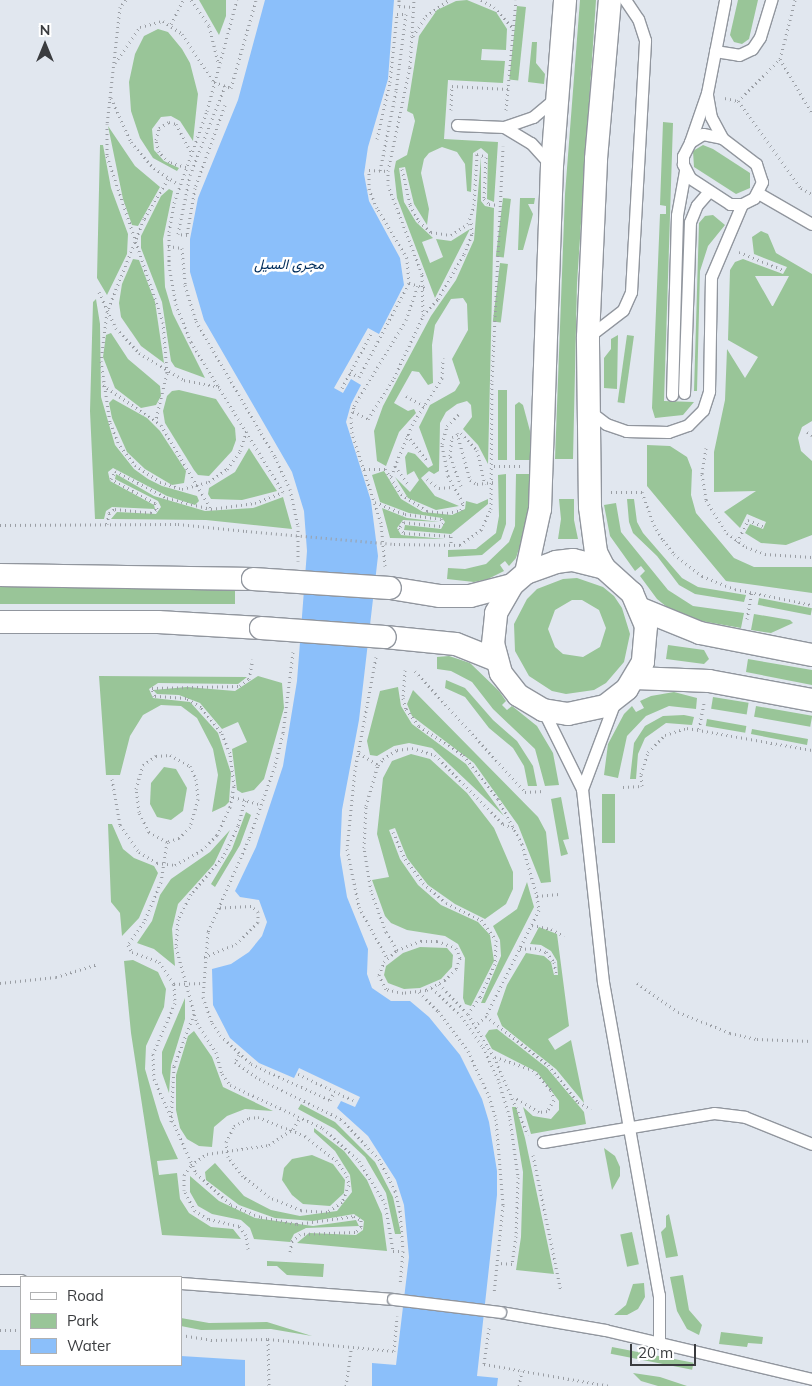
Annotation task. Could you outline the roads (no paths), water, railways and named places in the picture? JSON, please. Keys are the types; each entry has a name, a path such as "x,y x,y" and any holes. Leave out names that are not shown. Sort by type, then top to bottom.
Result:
{"street":[{"path":"0,575 253,579 390,588 463,596 484,594 519,579 541,566 564,561 588,563 604,568 620,579 642,609 646,644 635,678 616,699 581,713 543,710 514,690 496,660 493,636 496,613 519,579 540,509 552,166 565,0"},
{"path":"604,568 593,537 589,492 588,337 596,159 610,0"},
{"path":"642,609 700,633 812,655"},
{"path":"0,622 158,622 385,637 456,644 496,660"},
{"path":"635,678 709,681 812,700"}],"lane":[{"path":"588,337 623,310 631,292 645,40 638,19 625,0"},
{"path":"709,191 697,205 690,222 678,394 677,215 685,171 682,156 690,142 707,93 724,0"},
{"path":"715,51 739,55 752,50 760,37 771,0"},
{"path":"589,411 606,424 626,431 668,432 688,425 703,410 709,390 711,277 742,204 758,193 761,175 756,164 722,138 711,117 707,93"},
{"path":"457,125 504,127 532,117 556,98"},
{"path":"504,127 531,143 552,166"},
{"path":"690,142 703,134 722,138"},
{"path":"685,171 724,202 742,204"},
{"path":"758,193 812,224"},
{"path":"582,789 596,743 616,699"},
{"path":"543,710 582,789 604,982 628,1127 655,1271 659,1343"},
{"path":"543,1142 699,1114 730,1114 760,1122 812,1144"},
{"path":"0,1280 20,1280"},
{"path":"182,1283 395,1302 495,1315 659,1343 812,1379"}],"water":[{"name":"مجرى السيل","path":"265,0 394,0 388,79 368,147 364,174 369,201 400,258 404,285 379,334 368,328 334,388 343,393 351,379 361,385 351,404 346,422 371,501 378,556 359,720 342,810 340,855 347,897 368,949 367,974 372,988 391,1001 410,1001 429,1017 460,1055 482,1099 489,1122 497,1171 497,1195 477,1376 498,1378 497,1386 372,1386 372,1363 396,1365 409,1257 404,1205 396,1180 368,1136 337,1108 341,1101 355,1107 360,1097 299,1068 294,1078 259,1063 230,1038 213,1005 212,969 231,964 249,952 262,936 267,922 259,900 240,897 235,891 256,847 283,766 297,681 307,551 304,511 292,472 204,320 190,272 190,239 198,198 238,100"},
{"path":"0,1350 20,1350 20,1366 182,1366 182,1356 245,1360 245,1386 0,1386"}]}
